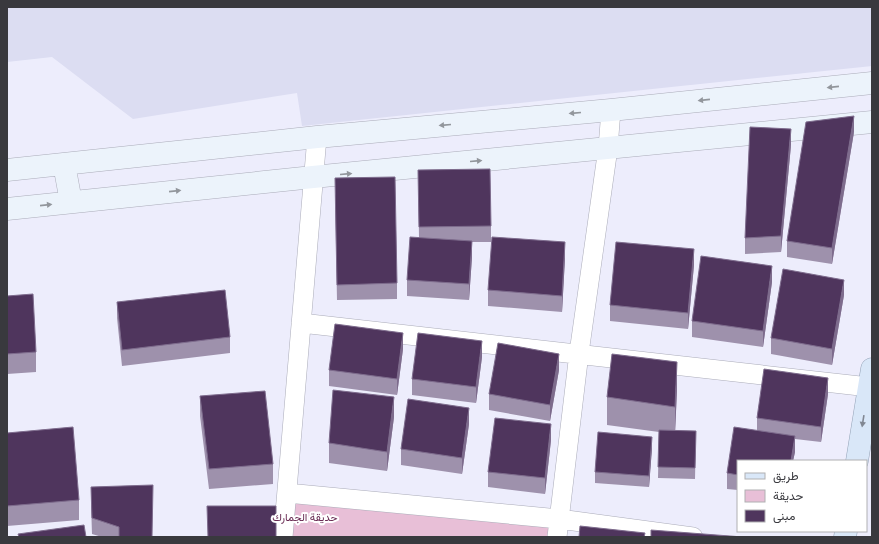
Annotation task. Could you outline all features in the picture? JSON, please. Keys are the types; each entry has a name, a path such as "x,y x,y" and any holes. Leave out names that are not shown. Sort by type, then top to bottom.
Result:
{"main road":[{"path":"857,460 870,378"}],"street":[{"path":"7,170 317,137 611,110 872,83"},
{"path":"558,528 579,353 608,148 611,110"},
{"path":"7,209 313,177 872,122"},
{"path":"283,537 317,137"},
{"path":"64,164 71,202"},
{"path":"301,323 579,353 870,378"},
{"path":"286,493 558,528 693,537"}],"shaded area":[{"path":"7,7 872,7 872,66 302,126 297,93 133,119 52,57 7,62"}],"green space":[{"name":"حديقة الجمارك","path":"287,493 559,519 557,537 283,537"}],"building":[{"path":"854,116 832,248 787,241 806,122"},
{"path":"750,127 791,129 781,236 745,238"},
{"path":"490,169 491,226 419,227 418,170"},
{"path":"395,177 397,283 337,285 335,178"},
{"path":"410,237 472,241 469,284 407,280"},
{"path":"492,237 565,242 562,296 488,290"},
{"path":"616,242 694,249 688,313 610,305"},
{"path":"701,256 772,266 763,331 692,321"},
{"path":"783,269 844,280 832,349 771,338"},
{"path":"225,290 230,337 122,350 117,302"},
{"path":"33,294 36,352 7,354 7,296"},
{"path":"335,324 403,333 397,379 329,370"},
{"path":"418,333 482,341 476,387 412,379"},
{"path":"498,343 559,354 550,405 489,394"},
{"path":"612,354 677,362 675,407 607,397"},
{"path":"764,369 828,378 821,427 757,418"},
{"path":"333,390 394,397 387,452 329,443"},
{"path":"265,391 273,464 209,469 200,396"},
{"path":"408,399 469,408 462,458 401,449"},
{"path":"495,418 551,424 545,478 488,472"},
{"path":"73,427 79,500 7,506 7,433"},
{"path":"734,427 795,436 791,460 737,460 737,475 727,473"},
{"path":"659,430 696,431 695,468 658,467"},
{"path":"598,432 652,437 649,476 595,472"},
{"path":"153,485 152,537 119,537 119,527 92,518 91,487"},
{"path":"207,506 276,506 276,537 208,537"},
{"path":"84,525 86,537 19,537 18,534"},
{"path":"580,526 645,533 644,537 579,537"},
{"path":"651,530 743,537 651,537"}]}
